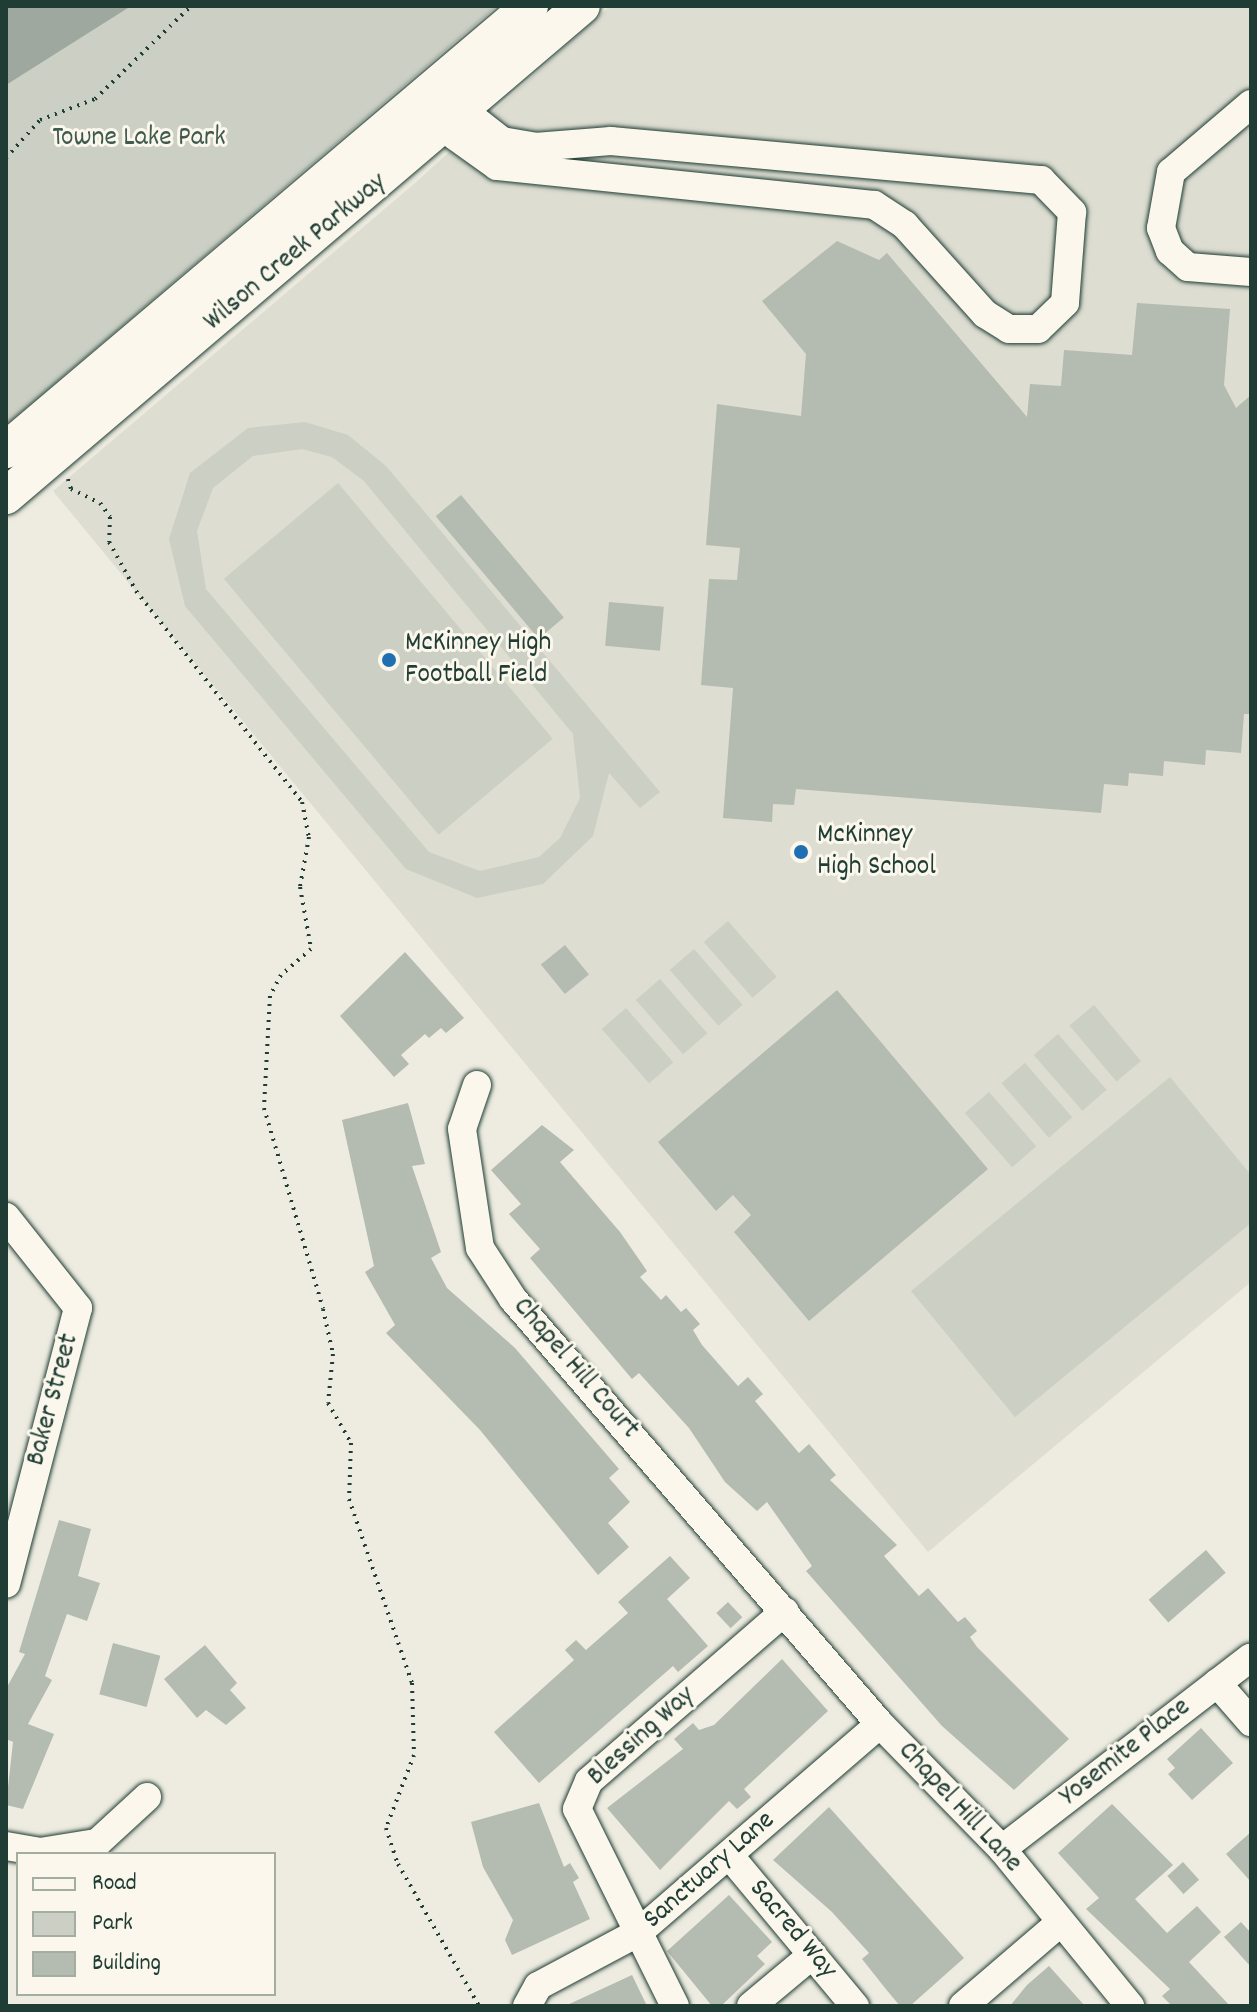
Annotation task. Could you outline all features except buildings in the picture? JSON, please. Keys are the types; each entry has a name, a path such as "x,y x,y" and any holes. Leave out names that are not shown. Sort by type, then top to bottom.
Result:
{"main road":[{"name":"Wilson Creek Parkway","path":"6,450 530,6"},
{"name":"Wilson Creek Parkway","path":"6,496 452,121 582,6"}],"street":[{"path":"1251,104 1167,178 1162,236 1188,267 1251,272"},
{"path":"474,119 493,137 527,146 611,141 1041,180 1062,194 1072,212 1065,303 1038,329 1009,329 985,314 905,225 874,205 497,166 459,141 452,121 474,119"},
{"name":"Chapel Hill Court","path":"477,1085 462,1129 480,1248 513,1299 785,1611"},
{"name":"Baker Street","path":"6,1217 78,1308 6,1584"},
{"name":"Chapel Hill Lane","path":"785,1611 880,1724 1002,1849 1130,2006"},
{"name":"Blessing Way","path":"675,2006 639,1932 582,1829 582,1792 785,1611"},
{"name":"Yosemite Place","path":"1002,1849 1251,1657"},
{"path":"1217,1683 1251,1722"},
{"name":"Sanctuary Lane","path":"528,2002 538,1986 639,1932 880,1724"},
{"path":"6,1846 40,1852 97,1843 147,1797"},
{"name":"Sacred Way","path":"729,1855 855,2006"},
{"path":"963,2006 1060,1923"},
{"path":"751,2006 812,1955"}],"path":[{"path":"6,158 40,120 95,99 191,6"},
{"path":"67,476 71,489 100,503 110,517 109,542 136,591 302,802 309,837 300,887 311,949 281,975 270,996 264,1108 323,1309 333,1354 328,1403 351,1443 349,1499 412,1683 414,1755 386,1828 398,1864 479,2006"}],"shaded area":[{"path":"6,6 131,6 6,85"},
{"name":"McKinney High School","path":"610,6 1251,6 1251,1282 928,1552 53,491 415,183"}],"green space":[{"name":"Towne Lake Park","path":"6,6 497,6 6,425"},
{"path":"305,422 348,435 386,466 660,792 640,808 609,773 593,836 543,884 477,898 406,869 185,606 169,539 190,473 248,428","holes":["302,449 332,457 364,481 573,734 580,798 560,838 539,857 480,871 429,852 206,589 197,531 213,488 253,456"]},
{"name":"McKinney High Football Field","path":"338,483 553,739 439,835 224,579"},
{"path":"728,921 777,977 752,998 704,942"},
{"path":"694,949 743,1005 718,1026 670,970"},
{"path":"660,979 707,1033 683,1054 636,1000"},
{"path":"1094,1005 1141,1061 1116,1081 1069,1026"},
{"path":"626,1008 673,1062 649,1083 602,1029"},
{"path":"1058,1034 1107,1090 1082,1111 1034,1055"},
{"path":"1025,1063 1072,1117 1049,1138 1002,1083"},
{"path":"1170,1077 1251,1175 1251,1223 1015,1417 911,1291"},
{"path":"989,1092 1036,1146 1012,1167 965,1113"}],"place":[{"name":"McKinney High Football Field","path":"389,660"},
{"name":"McKinney High School","path":"801,852"}]}
